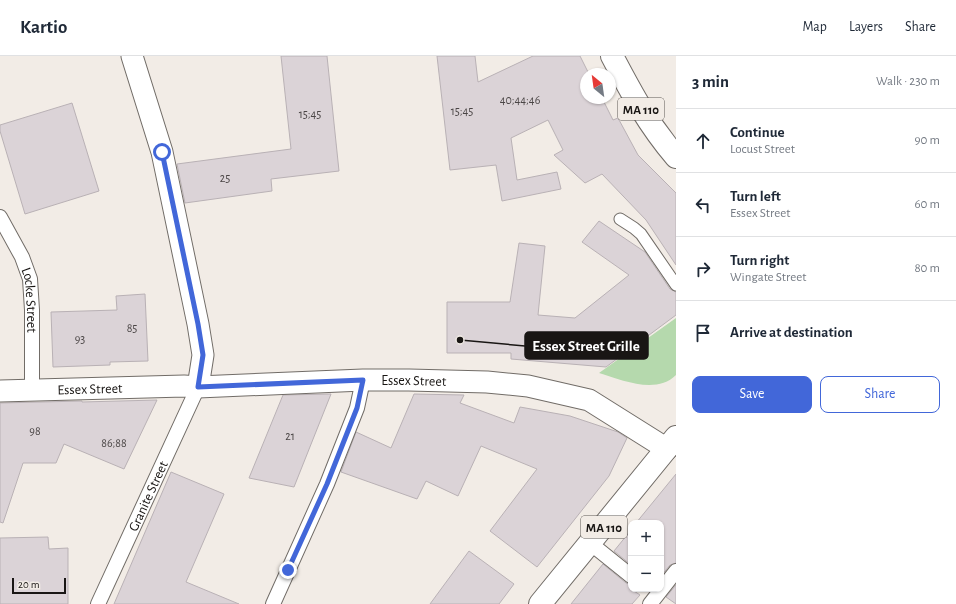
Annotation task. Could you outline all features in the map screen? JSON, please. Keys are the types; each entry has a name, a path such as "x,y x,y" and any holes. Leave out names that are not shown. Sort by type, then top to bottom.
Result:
{"main road":[{"path":"132,56 162,152 198,324 203,355 198,387"},
{"name":"MA 110","path":"612,56 642,112 656,133 676,157"},
{"name":"Essex Street","path":"0,391 184,386 198,387 363,380 473,381 528,386 589,400 671,443"},
{"name":"MA 110","path":"540,604 671,443"}],"street":[{"name":"Locke Street","path":"0,217 22,258 30,279 32,310 32,390"},
{"path":"620,220 641,234 676,285"},
{"path":"277,603 330,477 357,408 363,380"},
{"name":"Granite Street","path":"98,604 198,387"},
{"path":"590,543 628,574"},
{"path":"651,596 676,571"}],"green space":[{"path":"676,318 676,375 668,381 659,384 639,384 599,373"}],"building":[{"path":"281,56 327,56 339,171 271,179 272,191 185,203 177,164 291,149"},
{"path":"437,56 475,56 478,82 533,56 580,56 586,68 580,68 580,104 605,104 613,120 618,118 638,155 676,193 676,265 646,220 602,174 585,183 554,155 563,150 548,120 511,138 517,180 557,172 561,189 502,201 496,165 450,170"},
{"path":"72,103 99,191 25,214 0,131 0,125"},
{"path":"599,221 645,252 670,289 676,292 676,315 606,367 511,359 511,353 447,353 447,302 510,302 519,243 545,246 538,315 575,318 629,275 582,242"},
{"path":"145,294 148,361 110,362 110,365 53,367 51,312 117,310 116,296"},
{"path":"331,394 294,487 249,478 283,395"},
{"path":"414,394 464,395 460,403 514,423 520,407 570,416 618,432 627,438 609,476 537,567 490,531 537,469 481,446 458,496 426,481 417,499 341,472 356,432 391,448"},
{"path":"157,400 124,469 64,444 56,463 23,463 3,523 0,522 0,403"},
{"path":"171,472 224,494 186,582 239,604 114,604"},
{"path":"676,474 676,563 670,565 664,572 664,520 638,520"},
{"path":"628,534 628,563 614,551"},
{"path":"48,537 49,549 68,548 68,604 0,604 0,538"},
{"path":"469,551 514,584 499,604 430,604"},
{"path":"603,564 628,583 628,592 636,592 640,595 632,604 571,604"},
{"path":"676,585 676,604 666,597"}],"place":[{"name":"Essex Street Grille","path":"460,340"}],"route":[{"path":"162,152 198,324 203,355 198,387 363,380 357,408 327,484 288,570"}]}
